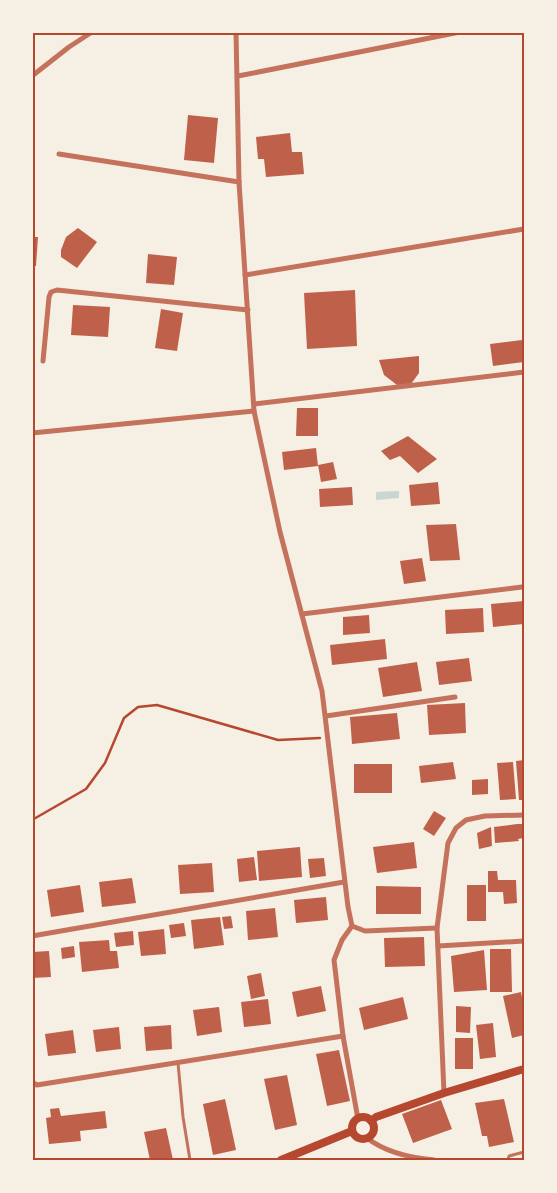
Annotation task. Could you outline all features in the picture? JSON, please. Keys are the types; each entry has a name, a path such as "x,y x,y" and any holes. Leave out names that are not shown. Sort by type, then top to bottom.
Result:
{"main road":[{"path":"352,1131 353,1124 358,1119 365,1118 371,1121 444,1093 524,1069"},
{"path":"352,1131 359,1138 367,1138 373,1131 371,1121"},
{"path":"282,1160 352,1131"}],"street":[{"path":"32,76 92,32"},
{"path":"236,32 239,182 254,411 276,514 322,691 326,716 344,882 352,926 342,940 334,960 343,1036 358,1119"},
{"path":"238,76 460,32"},
{"path":"58,154 239,182"},
{"path":"245,275 524,229"},
{"path":"43,361 49,297 51,292 57,290 248,310"},
{"path":"254,404 524,372"},
{"path":"32,433 254,411"},
{"path":"302,614 522,587"},
{"path":"326,716 454,697"},
{"path":"444,1093 437,928 448,842 456,828 466,820 485,816 524,815"},
{"path":"32,936 344,882"},
{"path":"352,926 365,931 437,928"},
{"path":"438,946 524,941"},
{"path":"32,1082 38,1085 343,1036"},
{"path":"367,1138 380,1146 413,1159 434,1160"}],"lane":[{"path":"178,1062 190,1160"},
{"path":"508,1160 509,1156 524,1152"}],"path":[{"path":"32,820 86,789 105,763 124,718 138,707 157,705 278,740 329,738"}],"shaded area":[{"path":"399,491 399,498 376,500 376,492"}],"building":[{"path":"188,115 218,118 214,163 184,160"},
{"path":"290,133 292,152 302,152 304,174 266,177 264,159 258,159 256,137"},
{"path":"78,228 97,242 77,268 61,257 61,250 66,237"},
{"path":"32,237 38,237 36,266 32,266"},
{"path":"148,254 177,257 174,285 146,283"},
{"path":"355,290 357,346 307,349 304,293"},
{"path":"73,305 110,307 108,337 71,335"},
{"path":"161,309 183,313 177,351 155,348"},
{"path":"522,340 524,362 493,366 490,344"},
{"path":"419,356 419,373 411,384 397,385 384,375 379,360"},
{"path":"297,408 318,408 318,436 296,436"},
{"path":"408,436 437,459 418,473 400,456 390,460 381,451"},
{"path":"316,448 318,466 284,470 282,452"},
{"path":"333,462 337,479 321,482 318,465"},
{"path":"438,482 440,504 411,506 409,485"},
{"path":"352,487 353,505 320,507 319,489"},
{"path":"456,524 460,560 430,561 426,525"},
{"path":"422,558 426,581 404,584 400,561"},
{"path":"524,601 524,624 493,627 491,604"},
{"path":"483,608 484,632 446,634 445,610"},
{"path":"369,615 370,633 343,635 343,617"},
{"path":"385,639 387,659 332,665 330,645"},
{"path":"469,658 472,681 439,685 436,662"},
{"path":"417,662 422,691 383,697 378,668"},
{"path":"465,703 466,733 429,735 427,705"},
{"path":"397,713 400,739 352,744 350,717"},
{"path":"524,760 524,800 519,800 516,761"},
{"path":"453,762 456,779 421,783 419,766"},
{"path":"513,762 516,799 500,800 497,763"},
{"path":"354,764 392,764 392,793 354,793"},
{"path":"488,779 488,794 472,795 472,780"},
{"path":"434,811 446,818 434,836 423,829"},
{"path":"524,824 524,838 518,839 519,841 495,843 494,827"},
{"path":"491,827 492,846 479,849 477,833"},
{"path":"414,842 417,868 377,873 373,847"},
{"path":"300,847 302,877 259,881 257,851"},
{"path":"254,857 257,880 239,882 237,859"},
{"path":"324,858 326,876 310,878 308,859"},
{"path":"212,863 214,892 180,894 178,865"},
{"path":"488,871 497,871 498,880 516,880 517,903 504,904 503,892 488,892"},
{"path":"132,878 136,903 102,907 99,882"},
{"path":"80,885 84,912 51,917 47,890"},
{"path":"467,885 486,885 486,921 467,921"},
{"path":"376,886 421,887 421,914 376,914"},
{"path":"326,897 328,920 296,923 294,900"},
{"path":"275,908 278,937 248,940 246,911"},
{"path":"231,916 233,928 224,929 222,917"},
{"path":"220,917 224,945 194,949 191,920"},
{"path":"184,923 186,936 171,938 169,925"},
{"path":"164,929 166,954 141,956 138,932"},
{"path":"133,931 134,945 116,947 114,933"},
{"path":"424,937 425,966 385,967 384,938"},
{"path":"109,940 110,951 117,951 119,968 82,972 79,942"},
{"path":"74,946 75,957 62,959 61,948"},
{"path":"490,949 511,949 512,992 490,992"},
{"path":"484,950 487,990 454,992 451,956"},
{"path":"49,951 51,977 32,978 32,952"},
{"path":"261,973 265,996 251,999 247,976"},
{"path":"321,986 326,1011 297,1017 292,992"},
{"path":"521,992 524,1008 524,1035 512,1038 503,996"},
{"path":"403,997 408,1019 364,1030 359,1008"},
{"path":"268,999 271,1024 244,1027 241,1002"},
{"path":"456,1006 471,1007 470,1033 456,1032"},
{"path":"219,1007 222,1032 197,1036 193,1010"},
{"path":"493,1023 496,1057 480,1059 476,1025"},
{"path":"171,1025 172,1049 146,1051 144,1027"},
{"path":"119,1027 121,1049 96,1052 93,1030"},
{"path":"73,1030 76,1053 48,1056 45,1034"},
{"path":"455,1038 473,1038 473,1069 455,1069"},
{"path":"339,1050 350,1101 327,1106 316,1054"},
{"path":"287,1075 297,1125 275,1130 264,1079"},
{"path":"225,1099 236,1150 213,1155 203,1104"},
{"path":"504,1099 514,1142 489,1147 487,1136 482,1136 475,1103"},
{"path":"441,1100 452,1129 413,1143 402,1114"},
{"path":"59,1108 61,1116 105,1111 107,1128 80,1131 81,1141 49,1144 46,1118 51,1117 50,1109"},
{"path":"166,1128 173,1160 150,1160 144,1132"}]}
